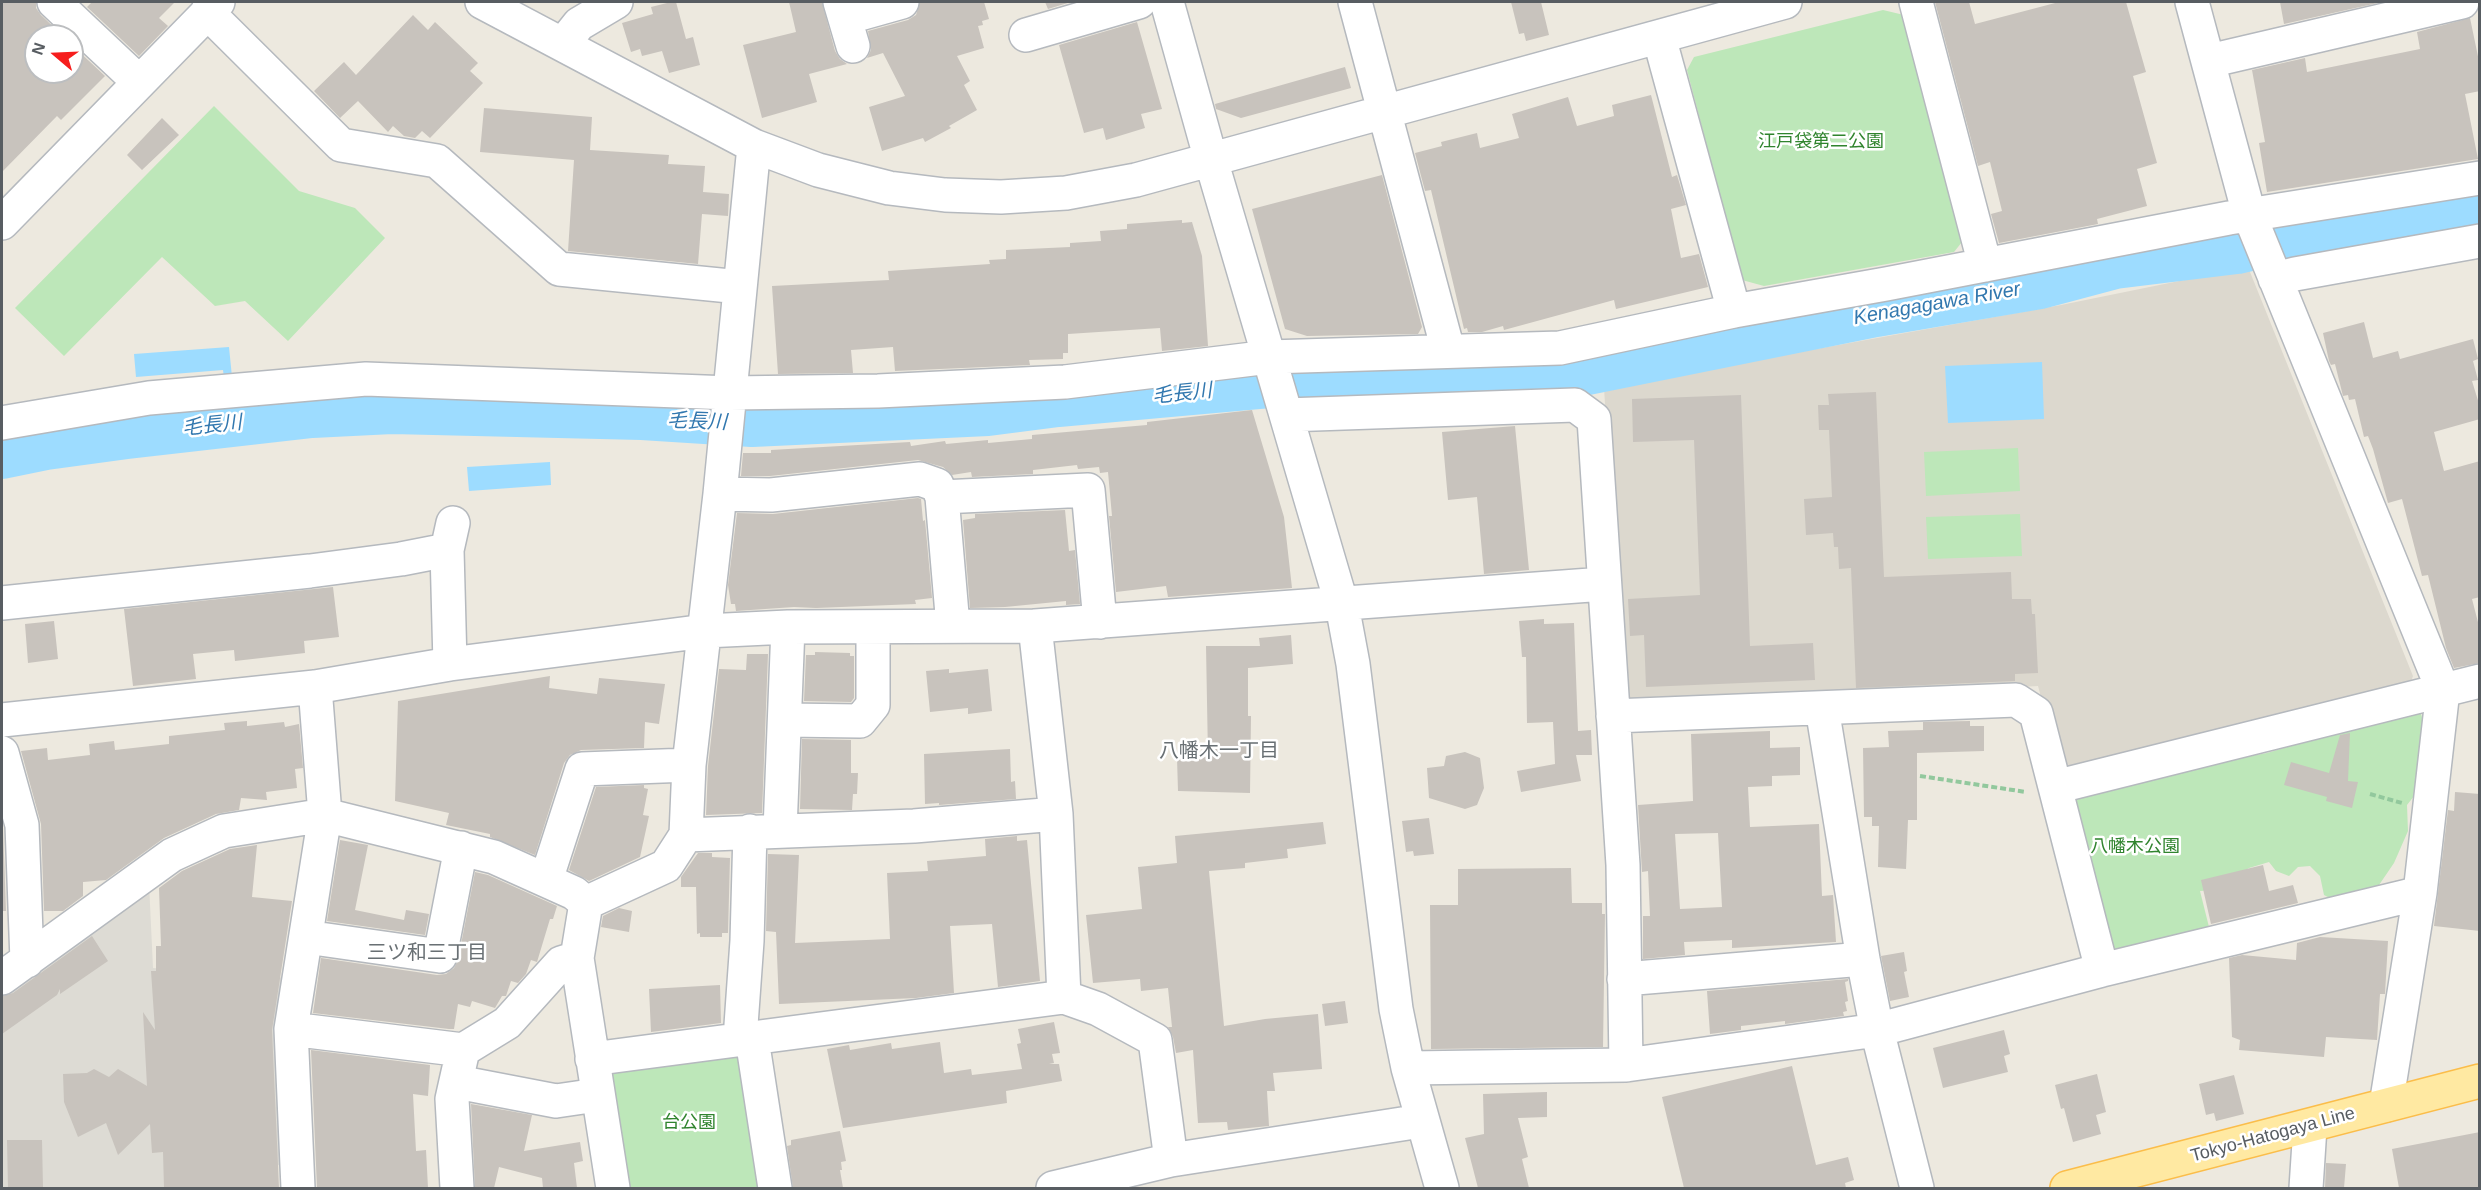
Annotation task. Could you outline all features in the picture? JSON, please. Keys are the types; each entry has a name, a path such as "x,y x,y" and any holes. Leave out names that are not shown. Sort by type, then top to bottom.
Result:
{"main road":[{"name":"Tokyo-Hatogaya Line","path":"2067,1188 2480,1082"}],"street":[{"path":"54,2 138,81"},
{"path":"482,2 754,146 818,170 889,188 945,195 1001,198 1078,191 1136,180 1785,2"},
{"path":"563,44 579,24 616,2"},
{"path":"846,22 902,2"},
{"path":"1026,35 1138,2"},
{"path":"1167,2 1342,605 1353,664 1393,987 1408,1068 1421,1121 1442,1188"},
{"path":"1355,2 1448,350"},
{"path":"1916,2 1985,265"},
{"path":"2192,2 2248,214 2443,690 2420,893 2386,1105"},
{"path":"2209,61 2462,2"},
{"path":"2,222 213,7 341,146 437,161 559,269 740,287"},
{"path":"1659,37 1734,311"},
{"path":"586,903 666,866 686,835 689,765 720,494 754,146"},
{"path":"2,423 149,398 366,379 730,393 878,391 1065,382 1269,357 1560,348 1734,311 2248,214 2480,178"},
{"path":"2275,279 2480,241"},
{"path":"1286,415 1575,405 1594,419 1623,865 1626,1065"},
{"path":"720,494 771,495 920,479 937,485 942,497 953,626"},
{"path":"942,497 1088,490 1100,622"},
{"path":"2,603 310,571 401,559 450,536 450,664"},
{"path":"2,720 315,687 450,664 705,631 788,627 1035,626 1604,584"},
{"path":"1035,626 1056,814 1064,997"},
{"path":"775,1188 746,1039 747,941 786,720 788,627"},
{"path":"786,720 860,721 873,705 873,627"},
{"path":"2055,787 2480,681"},
{"path":"298,1188 291,1029 325,815 315,687"},
{"path":"1613,716 2016,700 2036,713 2102,970"},
{"path":"1822,708 1863,959 1877,1030 1917,1188"},
{"path":"2,753 22,825 14,970"},
{"path":"546,880 582,769 689,765"},
{"path":"686,835 914,826 1056,814"},
{"path":"14,970 171,855 224,831 325,815 494,857 574,893 586,903"},
{"path":"306,937 440,956 461,848"},
{"path":"1408,1068 1626,1065 1877,1030 2102,970 2420,893"},
{"path":"586,903 577,958 613,1188"},
{"path":"291,1029 463,1050 507,1023 561,963 577,958"},
{"path":"1624,979 1863,959"},
{"path":"592,1059 1064,997 1098,1009 1155,1040 1171,1160"},
{"path":"457,1188 452,1099 463,1050"},
{"path":"457,1082 556,1101 597,1095"},
{"path":"1053,1188 1171,1160 1421,1121"},
{"path":"2306,1188 2310,1127"}],"path":[{"path":"1920,776 2027,792 2055,787"}],"shaded area":[{"path":"2248,267 2413,676 2409,687 2070,775 2060,767 2038,686 1850,697 1630,702 1622,694 1604,387 2061,305"},
{"path":"149,883 153,968 290,978 294,1162 183,1185 184,1188 2,1188 2,986"}],"green space":[{"name":"江戸袋第二公園","path":"1883,10 1904,15 1962,242 1954,252 1764,286 1742,280 1687,70 1694,57"},
{"path":"214,106 299,191 355,208 385,238 288,341 245,301 215,306 162,257 64,356 15,308"},
{"path":"2018,448 2020,491 1926,496 1924,452"},
{"path":"2020,514 2022,556 1928,559 1926,517"},
{"name":"八幡木公園","path":"2405,712 2421,714 2427,734 2422,786 2407,805 2408,831 2394,863 2379,885 2339,903 2324,895 2320,876 2310,866 2298,867 2289,876 2276,871 2269,862 2249,868 2215,890 2200,891 2209,927 2117,952 2107,945 2070,802 2077,794 2207,764 2267,753"},
{"name":"台公園","path":"737,1051 766,1188 626,1188 608,1077 616,1067"}],"water":[{"path":"229,347 232,377 224,378 223,370 136,377 134,354"},
{"path":"2042,362 2044,419 1948,423 1945,366"},
{"path":"550,462 551,485 469,491 467,467"}],"building":[{"path":"2,2 36,2 36,8 50,24 24,24 24,84 84,84 84,56 105,76 61,120 57,116 2,172"},
{"path":"92,2 175,2 159,18 168,26 139,56 87,7"},
{"path":"676,2 686,39 693,37 700,65 669,73 662,51 642,56 640,49 631,52 622,23 653,14 651,7"},
{"path":"789,2 822,2 835,51 847,64 809,74 817,102 762,118 743,45 796,32"},
{"path":"920,2 984,2 989,19 982,21 983,25 978,26 984,48 957,56 970,81 964,85 977,110 925,142 923,138 882,151 869,107 905,96 883,53 867,58 871,50 868,31 908,20 916,15"},
{"path":"1045,2 1071,2 1048,9"},
{"path":"1511,2 1541,2 1549,35 1526,41 1524,33 1519,34"},
{"path":"1935,2 1969,2 1975,24 2059,2 2126,2 2146,72 2133,76 2157,163 2137,169 2147,206 2097,219 2098,224 1999,243 1991,214 2002,211 1990,162 1978,166"},
{"path":"2280,2 2382,2 2284,24"},
{"path":"413,15 428,30 435,22 478,63 470,71 483,83 430,138 422,131 415,138 404,136 393,126 388,132 358,101 340,118 314,91 344,62 356,75"},
{"path":"2470,18 2480,66 2480,91 2465,94 2478,159 2267,192 2259,143 2265,142 2252,70 2305,58 2307,72 2420,49 2417,32"},
{"path":"1137,22 1162,109 1141,114 1145,128 1106,140 1103,128 1084,133 1059,45"},
{"path":"1345,67 1351,88 1241,118 1216,109 1215,104"},
{"path":"1651,95 1672,177 1677,175 1686,205 1671,209 1681,258 1699,254 1708,287 1616,309 1614,300 1504,330 1503,326 1482,332 1468,332 1467,328 1464,329 1431,190 1425,191 1415,153 1442,146 1441,142 1477,133 1480,148 1519,138 1512,114 1568,97 1577,126 1614,116 1612,105"},
{"path":"484,108 592,117 590,150 669,155 668,164 705,166 703,192 729,194 728,216 702,214 698,264 568,251 574,160 480,152"},
{"path":"162,118 179,135 142,170 127,155"},
{"path":"1382,175 1422,327 1418,334 1307,336 1285,329 1252,209"},
{"path":"1182,220 1182,223 1192,222 1202,256 1208,346 1162,351 1160,328 1068,334 1068,353 1063,353 1063,359 1029,360 1030,365 895,371 893,347 851,350 853,373 778,374 772,286 889,280 888,271 990,264 989,260 1006,259 1006,250 1070,247 1070,243 1101,241 1100,231 1127,229 1127,224"},
{"path":"2364,322 2373,358 2398,351 2400,359 2473,339 2478,359 2473,361 2478,380 2472,381 2480,407 2480,419 2434,432 2444,471 2480,461 2480,597 2472,599 2480,630 2480,663 2454,668 2446,648 2428,575 2422,576 2402,499 2388,503 2373,449 2368,436 2364,437 2355,399 2349,400 2348,395 2343,396 2335,364 2331,365 2329,361 2323,333"},
{"path":"1876,392 1884,577 2011,572 2012,599 2031,599 2032,614 2035,614 2038,673 2015,674 2015,681 1856,688 1851,568 1839,569 1838,547 1834,547 1833,533 1806,535 1804,499 1832,497 1829,430 1819,430 1818,405 1829,405 1828,394"},
{"path":"1741,395 1750,646 1813,643 1815,680 1646,687 1644,635 1630,636 1628,599 1700,595 1694,440 1633,442 1632,399"},
{"path":"1252,410 1284,517 1292,588 1168,597 1166,586 1116,592 1109,516 1112,516 1108,472 1100,473 1099,467 1078,469 1077,465 1033,470 1033,474 972,477 971,472 952,475 943,467 918,460 770,476 741,476 743,453 771,453 771,450 910,442 911,446 945,441 946,444 988,440 988,443 1032,439 1032,435 1147,425 1147,422"},
{"path":"1515,426 1529,570 1484,574 1477,497 1448,500 1442,432"},
{"path":"921,499 923,521 925,520 932,598 915,600 916,604 736,611 735,604 731,604 728,585 737,513 773,514"},
{"path":"1065,510 1069,551 1075,550 1080,604 1066,605 1066,601 970,608 963,520 975,518 975,514"},
{"path":"333,587 339,637 304,641 305,653 235,661 234,650 193,654 196,679 133,686 124,609"},
{"path":"1544,619 1544,624 1574,623 1578,731 1591,730 1592,755 1576,755 1581,781 1521,792 1517,771 1555,764 1553,722 1527,723 1526,657 1522,657 1519,621"},
{"path":"54,621 58,659 28,663 25,624"},
{"path":"1291,635 1293,664 1248,668 1248,716 1251,716 1250,793 1178,791 1177,758 1208,757 1206,646 1260,646 1259,638"},
{"path":"815,652 850,653 850,656 854,656 854,698 851,702 804,701 806,655 815,655"},
{"path":"747,654 768,654 762,813 706,815 708,766 719,669 746,670"},
{"path":"949,669 949,673 988,669 992,711 968,714 968,708 930,712 926,671"},
{"path":"550,676 549,688 597,694 599,678 665,684 659,724 645,722 644,748 581,750 570,755 564,763 535,855 490,837 490,834 446,825 449,813 395,801 398,701"},
{"path":"247,721 247,726 284,722 285,727 299,724 303,768 295,769 297,788 266,792 267,800 241,798 239,810 216,814 164,838 106,880 83,882 83,896 63,911 44,911 41,824 21,751 47,748 48,760 90,755 89,744 114,741 115,750 169,744 169,736 225,730 224,723"},
{"path":"1970,721 1970,726 1984,726 1984,751 1917,753 1917,820 1908,820 1906,869 1878,867 1879,826 1872,826 1872,817 1864,817 1863,748 1889,747 1888,731 1923,730 1923,722"},
{"path":"1770,731 1770,748 1800,747 1800,775 1772,776 1772,786 1748,787 1750,827 1819,824 1822,896 1833,895 1836,942 1732,948 1732,940 1684,942 1685,955 1643,959 1643,916 1650,916 1648,871 1642,872 1638,805 1693,801 1691,734","holes":["1718,833 1722,907 1680,909 1675,834"]},
{"path":"2350,733 2348,781 2358,782 2352,808 2326,801 2327,797 2284,785 2291,762 2329,773 2340,735"},
{"path":"802,739 851,740 851,773 858,773 857,794 853,794 852,810 800,809"},
{"path":"1010,749 1011,782 1015,781 1016,799 925,804 924,754"},
{"path":"1465,752 1480,758 1484,788 1477,805 1465,809 1429,798 1427,768 1444,766 1446,756"},
{"path":"644,785 644,788 648,789 643,815 649,816 640,857 589,881 569,870 596,787"},
{"path":"2455,792 2480,794 2480,931 2434,926 2448,810 2454,811"},
{"path":"1429,818 1434,854 1414,856 1413,851 1406,852 1402,821"},
{"path":"2,821 3,828 6,911 2,911"},
{"path":"1323,822 1326,844 1287,849 1288,858 1245,863 1245,868 1209,871 1224,1026 1318,1014 1322,1069 1273,1073 1275,1091 1267,1091 1269,1126 1228,1130 1227,1122 1198,1123 1193,1050 1176,1053 1173,1037 1168,1027 1172,1027 1168,988 1141,991 1140,979 1093,983 1086,915 1142,909 1138,867 1177,863 1175,836"},
{"path":"1017,836 1017,841 1027,840 1040,981 998,987 992,924 950,926 954,993 916,998 779,1004 776,932 766,931 768,854 799,855 795,943 890,939 887,873 928,871 927,861 986,856 985,839"},
{"path":"340,840 368,845 355,910 404,920 406,910 429,914 425,935 327,921"},
{"path":"257,845 252,897 292,901 272,1030 279,1188 164,1188 163,1152 152,1153 150,1124 118,1155 106,1123 78,1137 64,1102 63,1074 87,1073 94,1069 109,1077 118,1069 147,1086 143,1012 155,1030 151,971 156,971 156,946 161,946 159,888 182,871 230,849"},
{"path":"698,853 712,853 712,857 730,858 728,933 722,933 722,937 700,937 700,933 697,934 696,887 681,887 681,877"},
{"path":"2263,865 2269,891 2293,885 2298,903 2211,924 2201,880"},
{"path":"1571,868 1572,903 1602,903 1602,914 1605,914 1603,1047 1431,1049 1430,905 1458,905 1458,869"},
{"path":"475,872 488,875 557,906 553,919 550,919 537,962 531,960 526,974 518,983 511,981 506,996 502,996 495,1008 472,1001 470,1007 458,1004 454,1029 313,1013 321,958 437,975 446,974 454,968 458,960"},
{"path":"619,908 632,911 629,932 601,927 603,916"},
{"path":"92,936 108,961 60,994 60,989 57,995 2,1034 2,996 13,993"},
{"path":"2320,937 2388,941 2385,994 2380,994 2377,1040 2326,1037 2324,1057 2239,1050 2240,1040 2232,1037 2229,958 2242,955 2296,960 2297,943"},
{"path":"1904,952 1907,971 1904,972 1909,997 1890,1001 1881,956"},
{"path":"1848,979 1845,982 1848,1001 1845,1002 1847,1011 1843,1012 1844,1016 1785,1024 1785,1021 1741,1026 1741,1030 1710,1034 1707,991"},
{"path":"720,985 721,1023 651,1032 649,989"},
{"path":"1345,1001 1348,1023 1325,1026 1322,1004"},
{"path":"1054,1022 1060,1053 1052,1054 1054,1063 1049,1064 1059,1064 1062,1081 1006,1091 1007,1103 843,1128 827,1049 849,1045 850,1050 891,1043 892,1049 940,1042 944,1073 971,1069 972,1075 1022,1069 1017,1044 1021,1043 1018,1029"},
{"path":"2004,1030 2010,1054 2004,1056 2008,1072 1943,1088 1933,1048"},
{"path":"311,1050 430,1065 428,1096 413,1094 416,1151 426,1150 428,1188 317,1188"},
{"path":"1792,1066 1816,1165 1848,1157 1854,1180 1845,1183 1846,1188 1684,1188 1662,1097"},
{"path":"2097,1074 2106,1112 2096,1115 2101,1134 2073,1142 2055,1085"},
{"path":"2234,1075 2244,1114 2216,1121 2214,1113 2206,1115 2199,1084"},
{"path":"1547,1092 1547,1117 1518,1118 1528,1157 1522,1159 1529,1188 1478,1188 1465,1138 1484,1134 1483,1094"},
{"path":"471,1104 532,1115 524,1151 580,1142 583,1161 574,1163 577,1188 543,1188 542,1178 499,1167 494,1188 475,1188"},
{"path":"840,1131 846,1161 841,1162 842,1170 840,1170 843,1188 793,1188 787,1146 791,1145 791,1140"},
{"path":"2480,1132 2480,1188 2399,1188 2392,1149"},
{"path":"7,1140 42,1140 43,1188 8,1188"},
{"path":"2326,1163 2346,1164 2344,1188 2325,1188"}],"waterway":[{"name":"毛長川","path":"2,456 46,447 127,436 312,415 392,411 642,417 752,424 988,413 1058,404 1314,381 1533,383 1876,314 2040,286 2115,266 2237,251 2327,230 2480,209"}],"district":[{"name":"八幡木一丁目","path":"1219,751"},
{"name":"三ツ和三丁目","path":"427,953"}],"water label":[{"name":"Kenagagawa River","path":"1937,304"}]}
